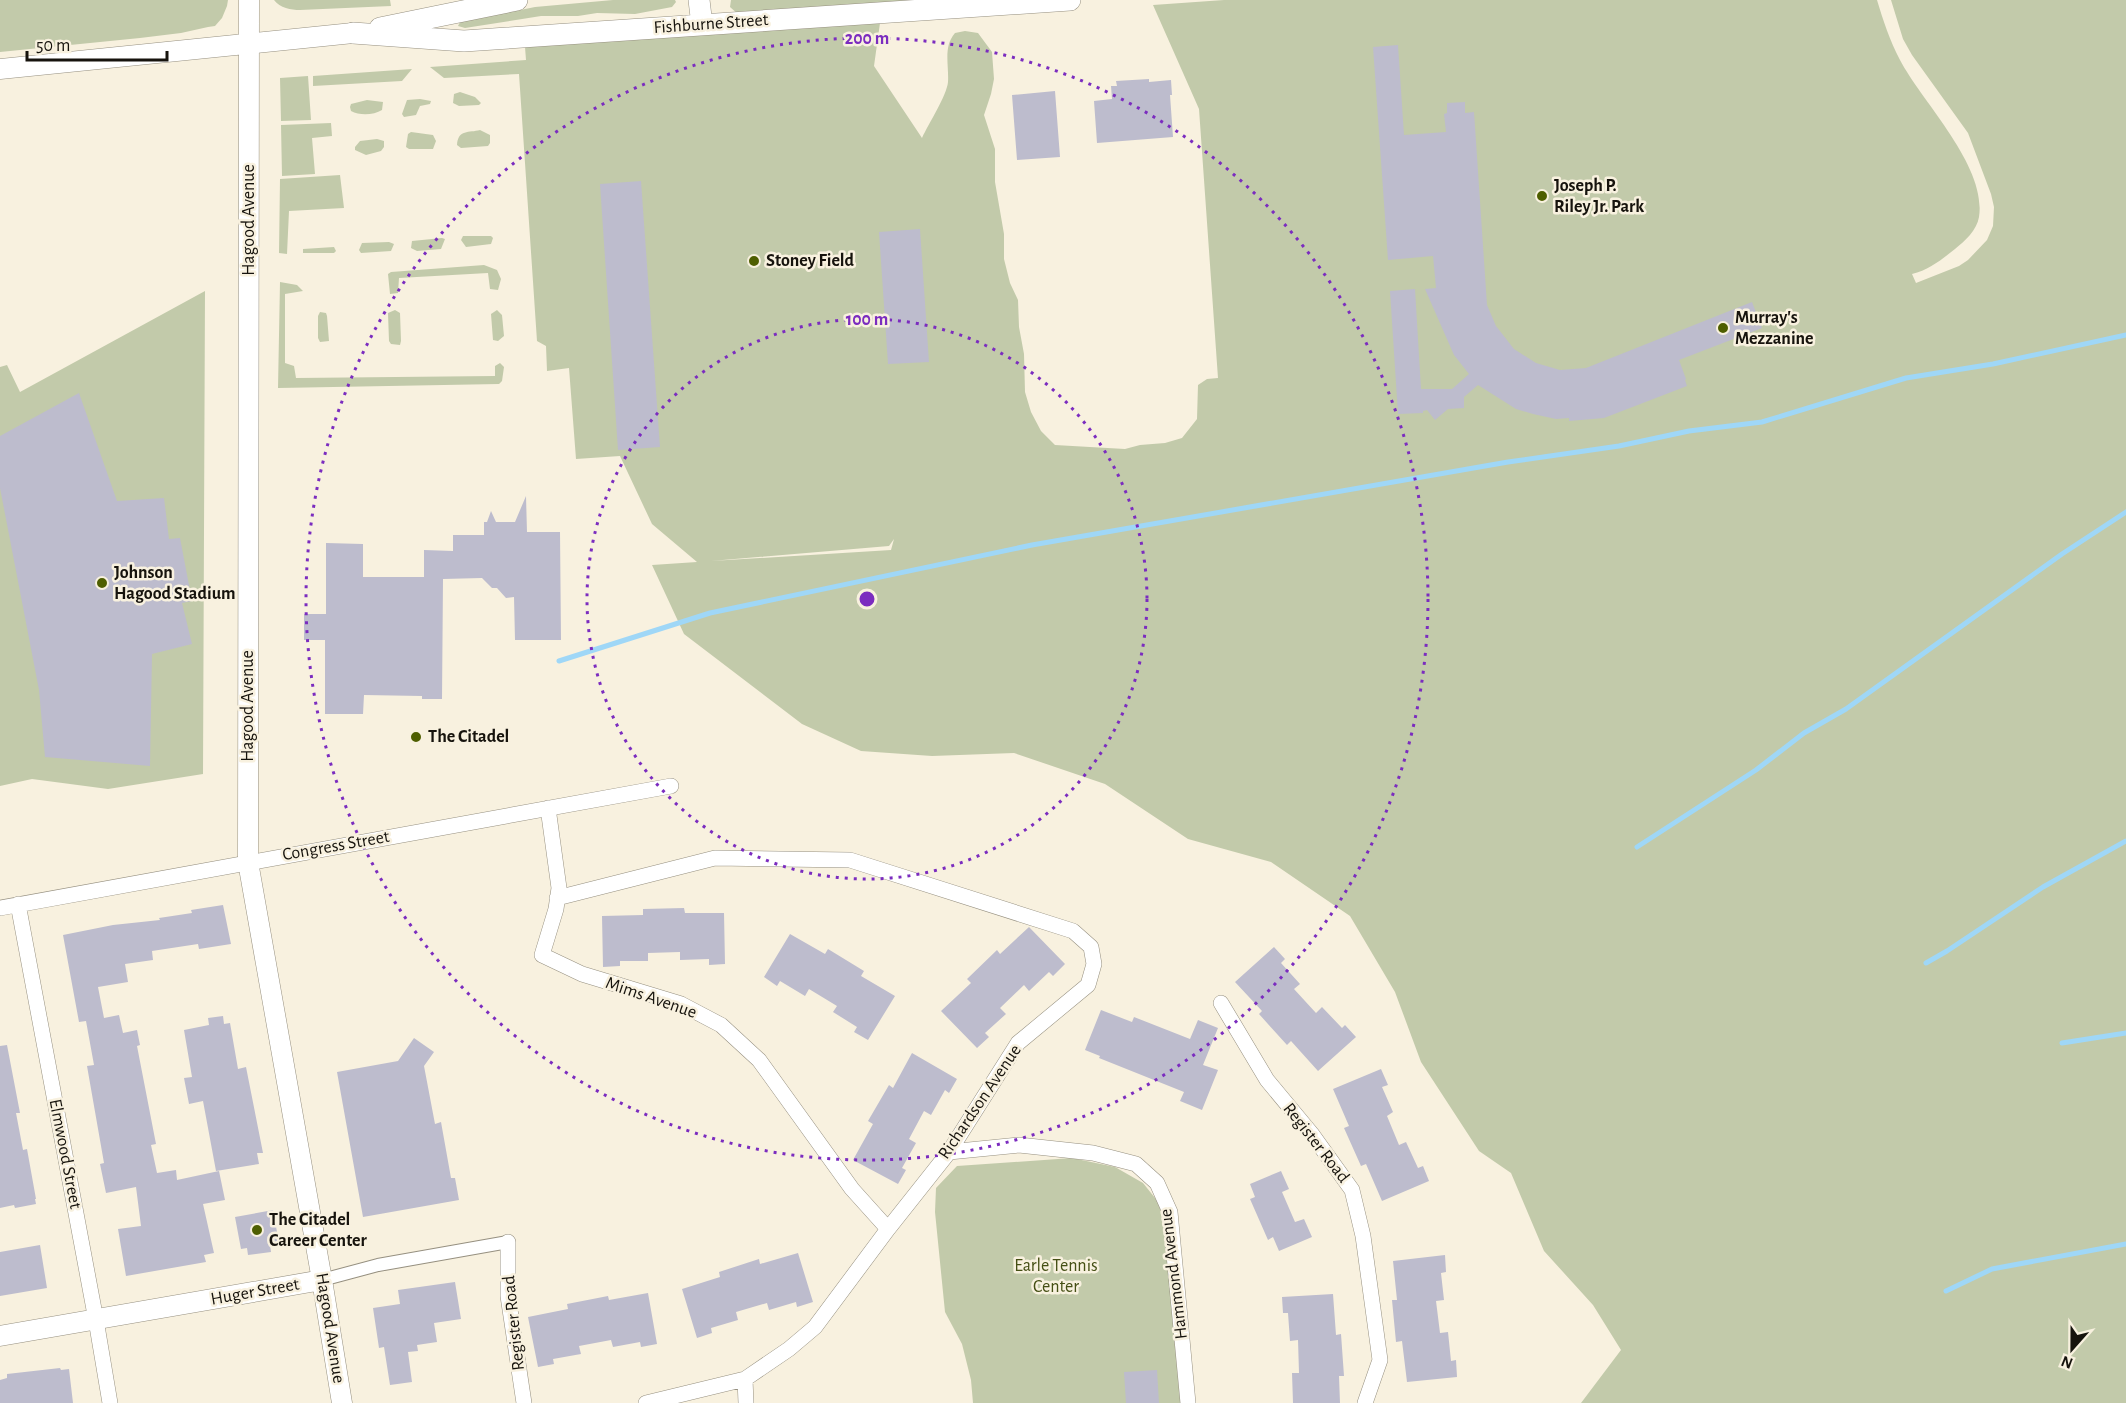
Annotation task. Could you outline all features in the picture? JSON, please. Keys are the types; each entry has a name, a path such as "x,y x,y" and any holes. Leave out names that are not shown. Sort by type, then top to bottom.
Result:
{"main road":[{"name":"Fishburne Street","path":"353,33 517,0"},
{"path":"699,0 702,25"},
{"name":"Fishburne Street","path":"353,33 464,41 1070,0"}],"street":[{"name":"Hagood Avenue","path":"249,0 248,862 342,1403"},
{"name":"Fishburne Street","path":"0,69 353,33"},
{"name":"Congress Street","path":"0,908 671,786"},
{"name":"Mims Avenue","path":"548,808 558,870 557,898 542,955 582,974 681,1004 722,1025 759,1060 852,1189 888,1229"},
{"name":"Richardson Avenue","path":"557,898 715,858 850,860 1073,931 1090,947 1094,964 1088,985 1018,1043 949,1152 815,1327 789,1349 745,1379 646,1403"},
{"name":"Elmwood Street","path":"18,904 110,1403"},
{"name":"Register Road","path":"1221,1003 1267,1080 1311,1133 1352,1190 1363,1236 1380,1360 1365,1403"},
{"name":"Hammond Avenue","path":"949,1152 1019,1145 1093,1153 1136,1164 1157,1183 1170,1212 1188,1403"},
{"name":"Huger Street","path":"0,1336 322,1280 378,1265 508,1242"},
{"name":"Register Road","path":"508,1242 508,1296 524,1403"},
{"path":"745,1379 746,1403"}],"green space":[{"path":"0,0 228,0 222,18 215,26 140,38 0,52"},
{"path":"274,0 390,0 391,6 297,10 282,7"},
{"path":"613,0 675,0 676,2 672,7 635,14 597,13 578,16 541,16 465,28 458,26 460,22 535,7"},
{"path":"731,0 942,0 739,15 730,7"},
{"path":"1224,0 1877,0 1900,60 1951,135 1973,177 1979,197 1979,217 1973,231 1940,261 1912,274 1916,283 1959,266 1968,260 1987,240 1993,226 1994,207 1968,133 1912,55 1903,39 1891,0 2126,0 2126,1403 1581,1403 1621,1350 1593,1305 1544,1251 1511,1173 1479,1151 1421,1062 1395,992 1350,916 1271,862 1188,839 1105,784 1014,753 932,756 861,751 802,724 684,634 652,565 697,562 652,524 620,456 576,459 569,368 547,371 546,346 537,341 519,74 444,78 430,67 526,60 525,47 880,23 874,66 922,138 947,88 948,50 951,38 955,33 965,31 978,33 992,52 994,79 984,115 995,149 995,182 1004,234 1004,259 1010,283 1018,300 1019,327 1024,354 1025,392 1031,412 1041,431 1055,445 1125,449 1182,438 1197,419 1198,385 1207,379 1218,378 1199,109 1153,5","holes":["894,539 891,550 711,561 889,546"]},
{"path":"412,69 402,81 313,86 313,76"},
{"path":"308,76 311,120 281,121 280,78"},
{"path":"460,92 475,97 481,103 459,106 453,103 454,94"},
{"path":"367,100 383,102 382,110 367,114 351,111 351,104"},
{"path":"407,100 431,101 430,104 420,106 416,115 404,117 402,114"},
{"path":"331,123 332,136 312,138 315,174 282,176 281,125"},
{"path":"480,130 490,135 488,146 461,148 457,145 459,136 462,134"},
{"path":"411,132 433,135 436,141 433,149 406,147 408,134"},
{"path":"377,139 384,141 381,151 366,155 355,150 360,141"},
{"path":"340,175 344,208 289,211 287,254 279,253 280,179"},
{"path":"463,236 491,236 493,238 491,244 466,247 461,240"},
{"path":"445,239 441,249 417,251 411,248 412,241"},
{"path":"389,242 394,244 391,251 361,253 359,250 362,243"},
{"path":"334,247 336,251 334,253 303,253 303,249"},
{"path":"484,265 497,270 501,279 498,290 490,289 488,273 399,278 398,293 390,294 388,274 391,272"},
{"path":"280,282 297,285 303,291 285,294 285,363 294,366 296,378 495,376 495,366 500,363 504,367 502,381 499,384 278,388"},
{"name":"Johnson Hagood Stadium","path":"205,291 203,774 108,789 32,779 0,786 0,367 7,365 20,392"},
{"path":"395,310 400,313 400,345 391,344 389,341 388,313"},
{"path":"497,310 502,315 504,336 498,341 493,340 491,314"},
{"path":"320,312 326,313 327,316 329,341 320,342 318,338"},
{"name":"Earle Tennis Center","path":"1072,1158 1115,1167 1143,1183 1159,1203 1172,1276 1185,1403 973,1403 971,1380 962,1344 945,1312 935,1212 936,1188 957,1166"}],"building":[{"path":"1398,45 1404,135 1446,132 1444,114 1447,113 1447,103 1465,102 1465,113 1474,112 1487,305 1496,326 1514,349 1536,363 1560,370 1586,368 1752,302 1762,328 1679,360 1687,386 1604,418 1569,421 1569,418 1556,419 1533,414 1516,409 1478,385 1464,397 1464,408 1448,409 1435,420 1427,410 1423,413 1398,414 1390,291 1415,289 1421,389 1452,389 1469,374 1454,355 1425,289 1436,288 1433,256 1388,260 1373,47"},
{"path":"1149,79 1149,82 1171,80 1173,137 1097,143 1094,101 1112,99 1111,86 1117,86 1116,81"},
{"path":"1055,91 1060,157 1017,160 1012,95"},
{"path":"641,181 660,447 618,450 600,184"},
{"path":"920,229 929,362 888,364 879,232"},
{"path":"79,393 117,501 164,498 169,539 180,538 192,601 182,603 192,644 152,654 150,766 45,757 39,690 0,488 0,436"},
{"path":"526,496 527,532 560,532 561,640 515,640 514,597 506,598 497,588 492,588 482,578 443,579 442,699 422,699 422,696 364,695 363,714 325,714 325,640 304,640 304,614 326,614 326,543 363,544 363,577 424,577 424,550 453,551 453,535 484,535 484,522 487,522 491,511 496,522 515,522"},
{"path":"223,905 231,944 199,949 198,944 152,951 153,960 125,964 128,982 98,987 104,1018 119,1015 123,1033 137,1030 140,1045 137,1046 156,1144 151,1145 157,1173 176,1170 177,1180 219,1171 225,1200 203,1204 214,1253 204,1255 206,1262 126,1276 118,1229 141,1226 136,1187 106,1193 100,1164 104,1163 87,1066 94,1065 86,1021 79,1022 63,935 113,925 160,920 159,918 192,913 191,910"},
{"path":"684,908 685,913 724,913 725,964 709,965 709,959 680,960 680,952 648,953 648,961 620,961 620,966 603,967 602,916 643,915 643,909"},
{"path":"1029,927 1065,964 1053,976 1049,972 1029,991 1024,985 1000,1008 1006,1014 985,1033 989,1037 977,1048 941,1011 971,983 967,979 997,950 1000,954"},
{"path":"790,934 825,954 828,949 864,971 861,976 895,996 868,1040 854,1032 857,1027 833,1012 837,1006 809,989 805,996 780,981 777,986 764,977"},
{"path":"1274,947 1285,959 1281,963 1300,984 1294,989 1316,1013 1322,1007 1342,1028 1345,1025 1356,1037 1318,1071 1291,1041 1287,1045 1259,1014 1262,1011 1235,982"},
{"path":"1101,1010 1132,1022 1134,1017 1190,1039 1198,1020 1218,1028 1203,1065 1218,1070 1202,1110 1180,1101 1184,1092 1099,1058 1100,1056 1085,1050"},
{"path":"223,1016 224,1024 230,1023 238,1069 246,1067 263,1153 257,1153 259,1164 216,1171 203,1101 189,1104 184,1078 192,1077 184,1030 209,1025 208,1018"},
{"path":"414,1038 434,1052 424,1066 435,1124 441,1122 451,1178 455,1178 459,1200 363,1217 337,1072 398,1061"},
{"path":"7,1045 20,1113 16,1113 23,1150 27,1149 36,1199 36,1204 15,1208 14,1205 0,1208 0,1046"},
{"path":"912,1053 957,1079 949,1093 945,1090 931,1115 924,1111 909,1139 916,1143 902,1168 906,1170 898,1184 853,1160 873,1124 868,1121 889,1085 893,1088"},
{"path":"1381,1069 1388,1085 1382,1087 1393,1112 1387,1116 1399,1145 1406,1142 1418,1168 1423,1166 1429,1181 1382,1201 1366,1164 1361,1166 1344,1128 1349,1126 1333,1089"},
{"path":"1281,1171 1289,1189 1282,1192 1295,1222 1304,1219 1312,1237 1279,1251 1273,1237 1268,1240 1250,1199 1255,1197 1250,1184"},
{"name":"The Citadel Career Center","path":"273,1210 279,1243 270,1245 271,1252 248,1255 247,1248 241,1249 235,1217"},
{"path":"40,1245 47,1288 0,1296 0,1252"},
{"path":"798,1253 813,1302 797,1307 796,1302 769,1310 767,1303 736,1312 738,1320 711,1328 712,1333 697,1338 682,1289 720,1277 719,1272 759,1259 760,1264"},
{"path":"1445,1255 1446,1272 1441,1273 1444,1300 1436,1301 1440,1333 1448,1332 1451,1361 1456,1360 1457,1377 1407,1382 1402,1341 1396,1342 1392,1300 1397,1300 1393,1261"},
{"path":"455,1282 461,1319 434,1323 437,1342 417,1345 418,1351 408,1352 412,1382 390,1385 384,1347 379,1348 373,1308 400,1304 398,1290"},
{"path":"648,1293 657,1344 641,1347 640,1342 613,1347 611,1340 579,1346 581,1354 553,1359 554,1364 538,1367 528,1317 568,1309 567,1304 608,1296 609,1300"},
{"path":"1333,1294 1336,1335 1341,1334 1344,1376 1339,1376 1340,1403 1293,1403 1292,1373 1299,1373 1298,1340 1290,1341 1288,1313 1283,1313 1282,1297"},
{"path":"60,1368 61,1370 69,1369 73,1403 0,1403 0,1380 7,1378 7,1374"},
{"path":"1157,1370 1159,1403 1126,1403 1124,1372"}],"waterway":[{"path":"559,661 710,613 1032,545 1508,462 1619,446 1689,431 1762,422 1906,378 1993,364 2126,335"},
{"path":"1637,847 1756,770 1804,733 1846,709 2062,554 2126,512"},
{"path":"1926,963 2043,887 2126,841"},
{"path":"2062,1043 2126,1033"},
{"path":"1946,1291 1992,1269 2126,1244"}],"place":[{"name":"Joseph P. Riley Jr. Park","path":"1542,196"},
{"name":"Stoney Field","path":"754,261"},
{"name":"Murray's Mezzanine","path":"1723,328"},
{"name":"Johnson Hagood Stadium","path":"102,583"},
{"name":"The Citadel","path":"416,737"},
{"name":"The Citadel Career Center","path":"257,1230"}]}
